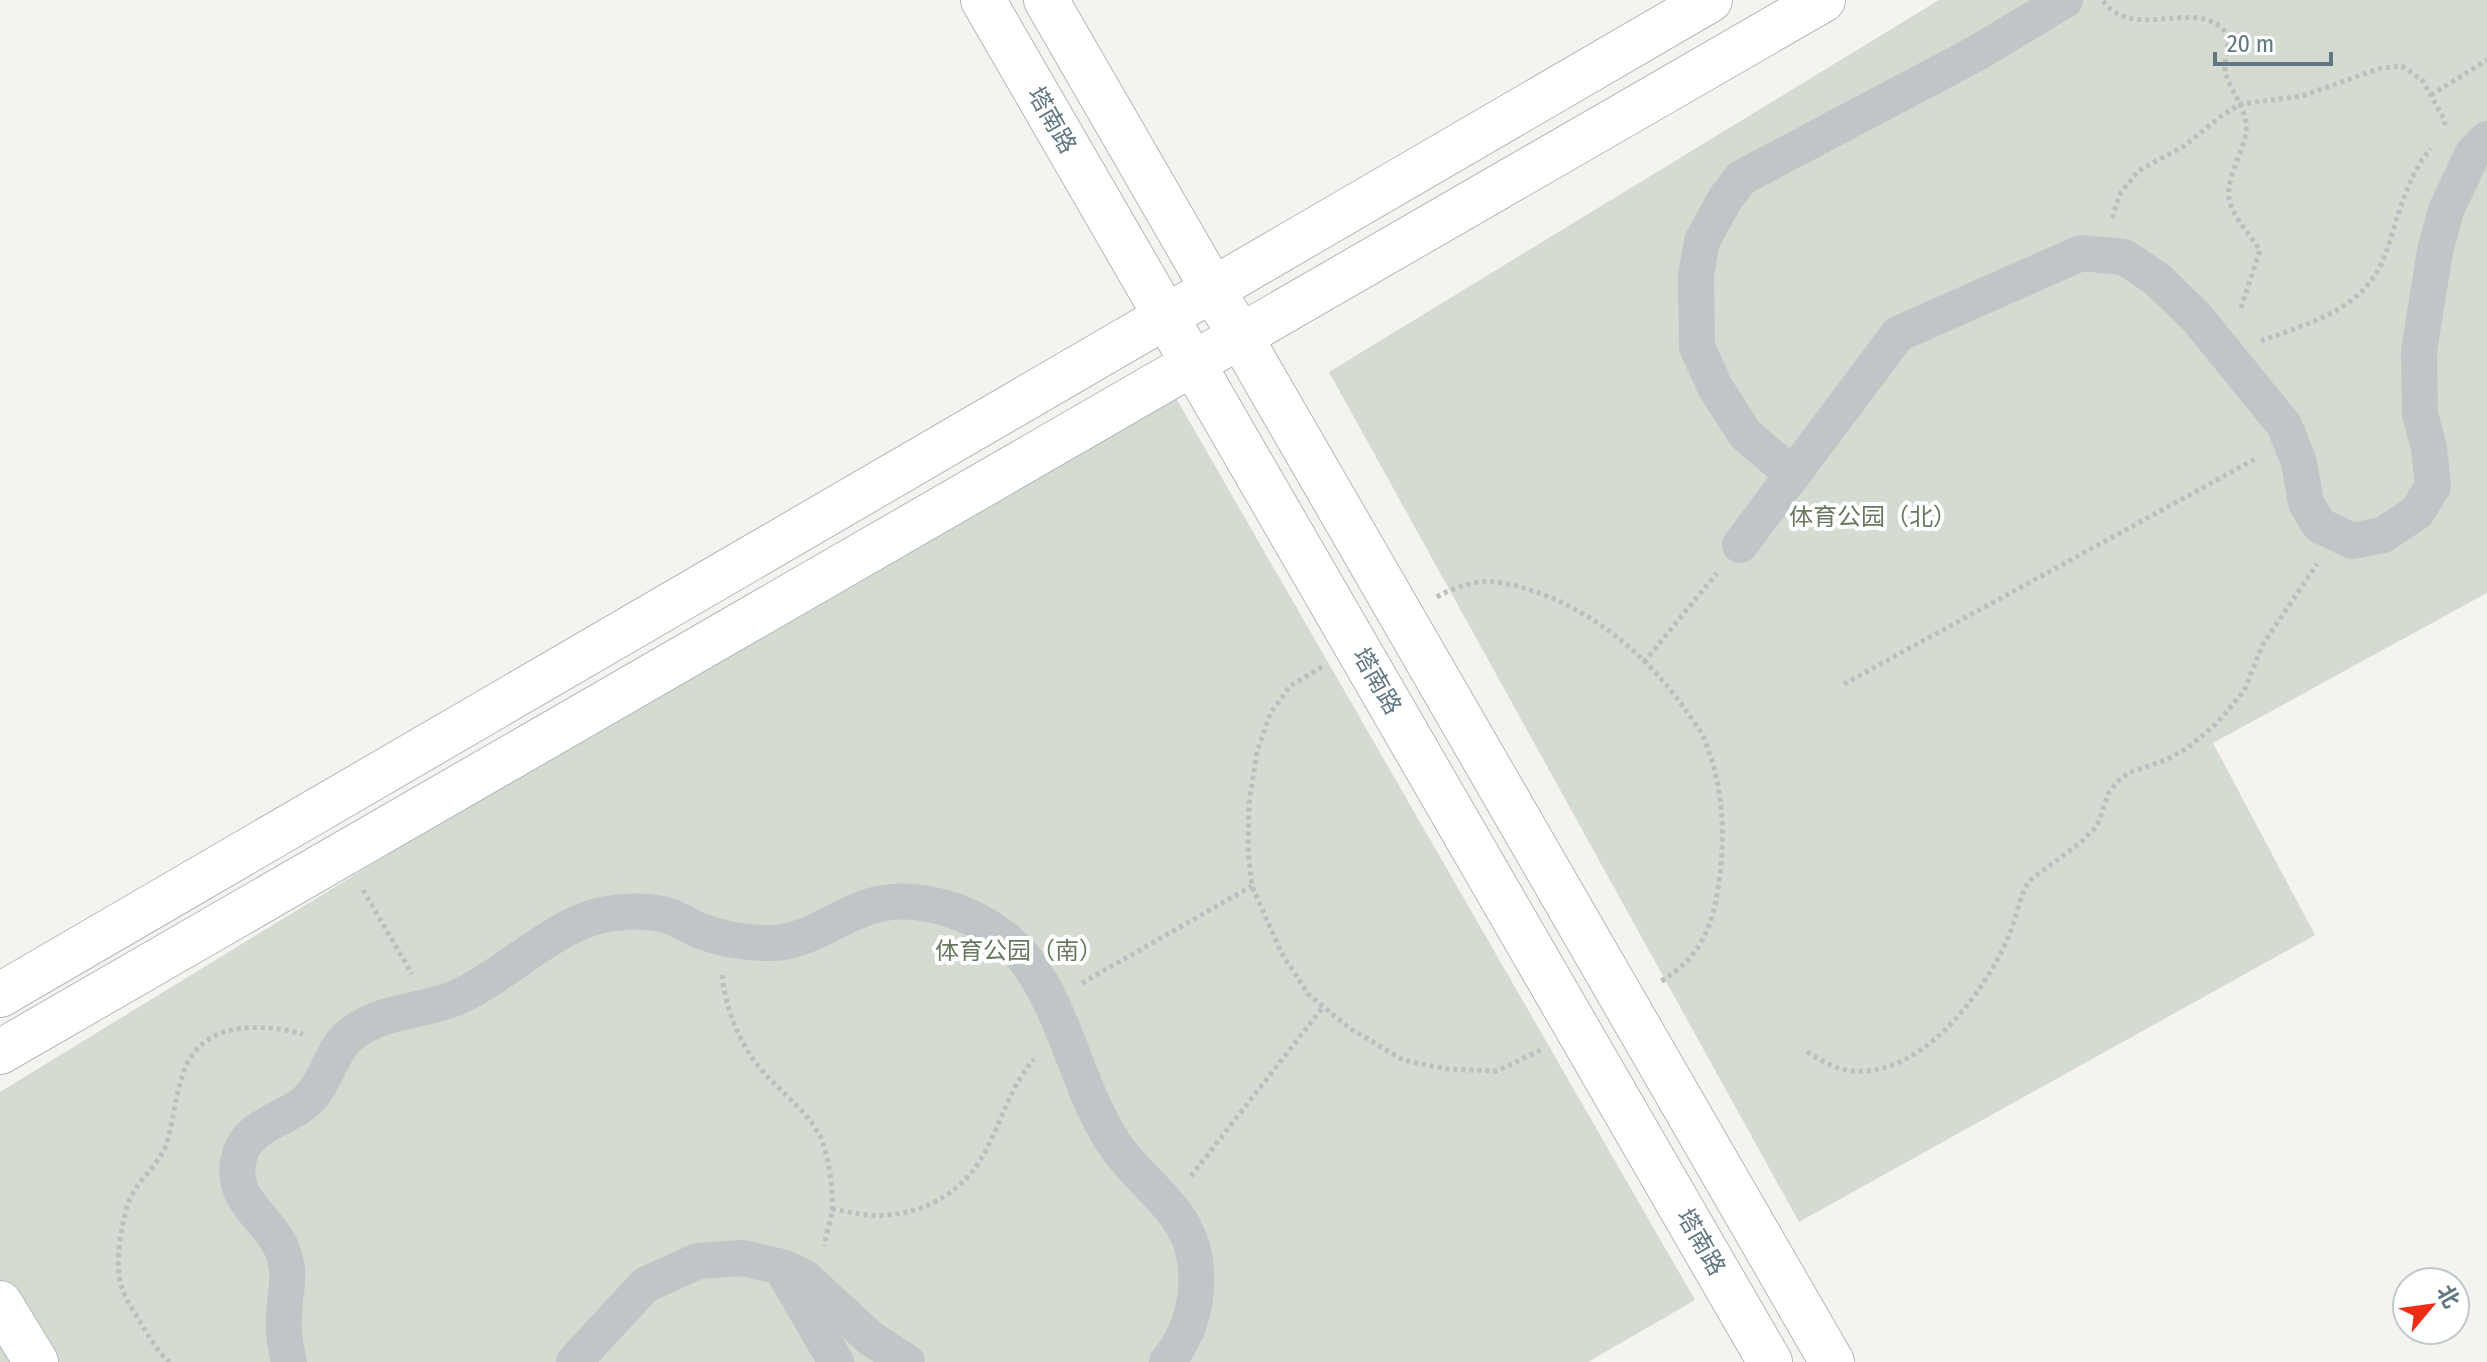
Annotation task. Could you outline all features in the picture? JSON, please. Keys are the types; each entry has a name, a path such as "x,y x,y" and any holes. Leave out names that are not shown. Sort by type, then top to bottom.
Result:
{"main road":[{"name":"塔南路","path":"983,0 1770,1362"},
{"path":"1046,0 1625,1002 1816,1356"},
{"path":"0,995 1710,0"},
{"path":"0,1052 1823,0"},
{"path":"0,1303 36,1362"}],"street":[{"path":"1792,474 1745,434 1715,387 1697,347 1696,275 1702,241 1725,199 1741,178 1977,53 2065,0"},
{"path":"1740,545 1898,334 2081,253 2124,257 2157,279 2197,318 2284,425 2299,462 2306,503 2319,525 2352,541 2383,535 2417,512 2433,486 2429,448 2420,414 2419,351 2435,251 2446,210 2473,153 2487,139"},
{"path":"289,1362 284,1327 289,1288 287,1265 278,1242 242,1195 237,1176 238,1158 249,1137 266,1122 300,1106 319,1089 346,1038 364,1026 401,1011 456,998 576,925 598,916 651,912 669,916 717,937 773,944 808,936 876,904 907,900 964,915 1008,941 1027,961 1050,1000 1095,1109 1114,1144 1134,1170 1169,1204 1185,1229 1193,1251 1197,1282 1193,1316 1167,1362"},
{"path":"574,1362 645,1285 698,1261 743,1258 793,1272 870,1338 907,1362"},
{"path":"793,1272 836,1362"}],"path":[{"path":"2102,0 2117,16 2140,19 2172,15 2205,18 2223,28 2229,44 2225,70 2241,104 2247,129 2230,183 2229,202 2260,250 2226,354"},
{"path":"2431,95 2487,60"},
{"path":"2104,256 2120,194 2138,171 2184,146 2241,104 2302,96 2381,68 2402,66 2423,81 2445,121 2443,131"},
{"path":"2226,354 2336,312 2352,301 2371,281 2382,263 2416,165 2437,143"},
{"path":"1844,684 2290,440"},
{"path":"1807,1052 1827,1064 1848,1070 1880,1068 1913,1056 1956,1019 1996,963 2029,881 2080,843 2097,826 2109,792 2117,782 2128,773 2166,760 2186,749 2216,724 2244,691 2263,644 2338,534"},
{"path":"1644,662 1740,545"},
{"path":"1402,617 1450,590 1493,581 1527,590 1602,626 1673,692 1703,735 1718,781 1724,844 1716,902 1703,944 1666,978 1625,1002"},
{"path":"1357,647 1290,686 1270,714 1257,752 1249,803 1248,852 1252,886 1281,952 1308,994 1348,1027 1403,1060 1447,1069 1497,1071 1529,1058 1578,1029"},
{"path":"342,855 415,979"},
{"path":"1050,1000 1252,886"},
{"path":"717,937 724,996 741,1040 768,1078 799,1106 821,1137 830,1178 832,1209 822,1250 793,1272"},
{"path":"1169,1204 1323,1007"},
{"path":"170,1362 148,1334 122,1291 117,1264 130,1200 165,1147 189,1060 203,1045 222,1033 243,1027 269,1026 302,1034 339,1051"},
{"path":"832,1209 886,1216 921,1209 948,1194 971,1174 988,1147 1001,1114 1036,1056 1065,1039"}],"green space":[{"name":"体育公园（北）","path":"1939,0 2487,0 2487,593 2213,743 2315,935 1799,1222 1329,372"},
{"name":"体育公园（南）","path":"1165,379 1695,1300 1588,1362 0,1362 0,1092"}]}
